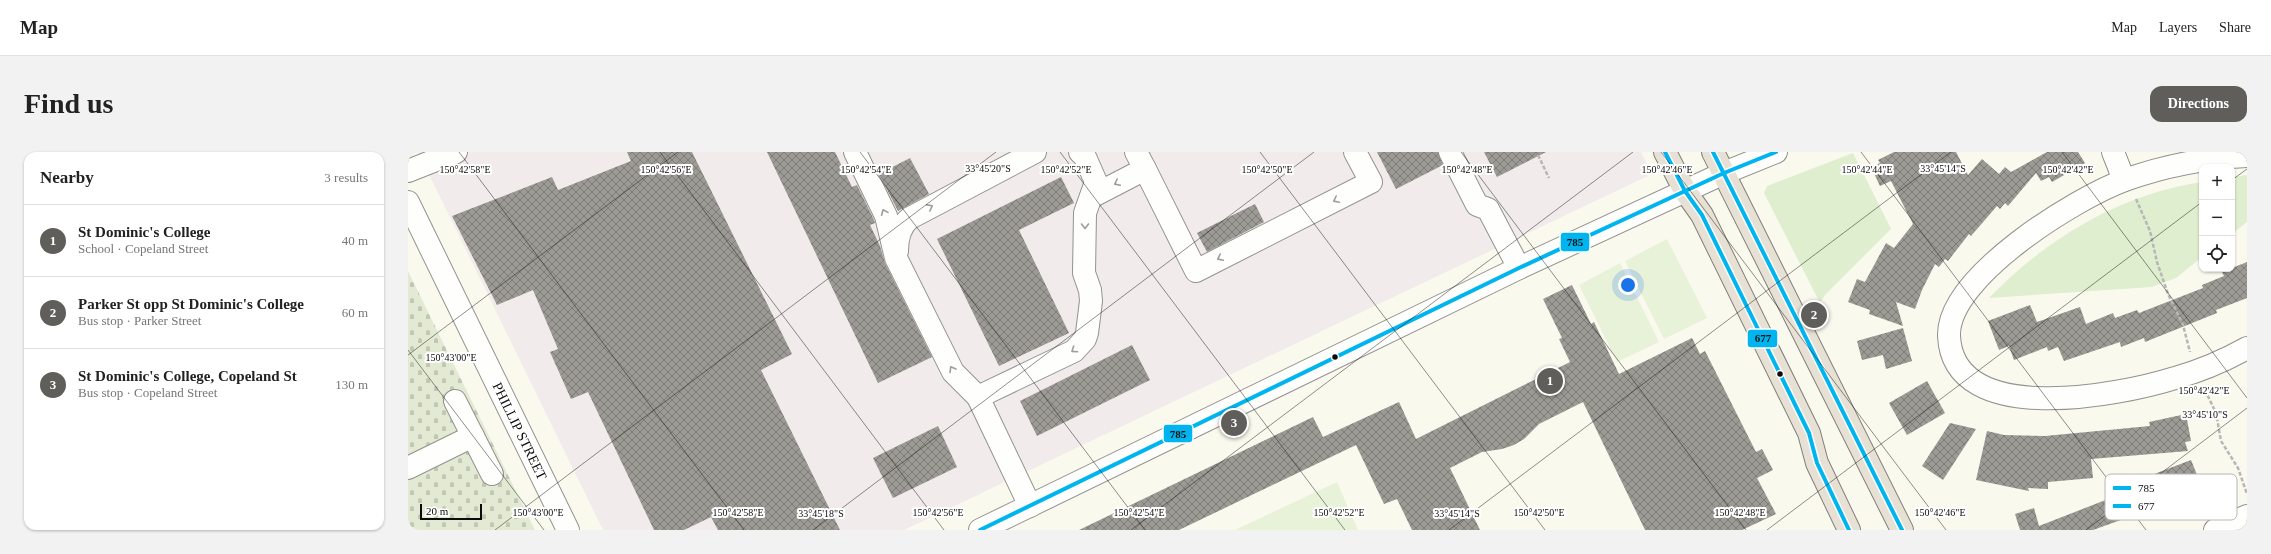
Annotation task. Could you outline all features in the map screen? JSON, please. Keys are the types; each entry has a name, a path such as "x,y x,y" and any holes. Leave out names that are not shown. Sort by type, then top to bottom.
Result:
{"highway":[{"path":"1666,152 1685,191 1702,215 1809,433 1817,463 1849,530"},
{"path":"1713,152 1902,530"}],"street":[{"path":"408,171 456,152"},
{"path":"856,152 886,216 896,258 953,372 978,397 1030,506"},
{"path":"896,258 897,241 900,232 903,224 910,218 1035,152"},
{"path":"978,397 1074,351 1085,339 1091,301 1090,290 1084,273 1085,213 1096,182 1095,176 1085,157 1080,152"},
{"path":"1091,197 1141,161 1196,271 1371,182 1356,152"},
{"path":"1450,152 1477,205 1488,209 1519,268"},
{"path":"980,530 1519,268 1724,173 1776,152"},
{"path":"2113,152 2124,180"},
{"path":"2247,156 2202,160 2124,180 2070,207 2047,222 2003,256 1968,290 1955,309 1949,336 1953,354 1961,370 1978,385 2001,394 2050,398 2073,397 2122,391 2175,378 2214,365 2247,348"},
{"name":"PHILLIP STREET","path":"408,202 568,530"},
{"path":"455,401 492,474"},
{"path":"408,468 472,436"},
{"path":"2215,530 2247,516"}],"path":[{"path":"1538,155 1549,178"},
{"path":"2124,180 2144,213 2164,280"}],"shaded area":[{"path":"418,152 1641,152 1652,174 904,530 603,530"}],"green space":[{"path":"1853,153 1891,229 1825,295 1820,303 1764,193 1767,186"},
{"path":"2247,175 2247,222 2235,232 2235,200 2235,177"},
{"path":"2199,183 2199,259 2176,278 2152,287 1989,298 2035,257 2086,222 2114,208 2142,197 2172,188"},
{"path":"1667,239 1707,318 1664,339 1625,261"},
{"path":"1620,263 1659,342 1617,362 1579,285"},
{"path":"408,271 535,530 408,530"},
{"path":"1337,482 1358,530 1235,530"}],"building":[{"path":"627,152 692,152 792,354 761,370 840,530 718,530 711,517 684,530 654,530 588,392 571,399 550,352 558,349 533,290 497,305 452,216 552,177 558,190 631,161"},
{"path":"767,152 835,152 852,187 857,185 874,220 875,223 870,225 880,246 885,263 932,357 878,383"},
{"path":"1377,152 1438,152 1443,165 1396,189"},
{"path":"1484,152 1546,152 1497,177"},
{"path":"1894,152 1956,152 1968,175 1982,159 1999,174 2005,167 2011,172 2047,152 2078,152 2085,163 2052,182 2049,177 2041,181 2036,173 2008,206 2005,203 2000,209 1997,206 1971,236 1969,234 1948,261 1945,259 1939,267 1935,264 1922,290 1915,309 1896,302 1903,326 1869,314 1870,310 1848,302 1857,279 1865,282 1886,243 1894,248 1913,224 1891,181 1880,186 1871,167 1880,163 1878,160"},
{"path":"910,158 929,194 898,211 879,174"},
{"path":"1061,177 1074,203 1019,230 1069,333 999,366 937,239"},
{"path":"1255,204 1264,222 1207,252 1197,233"},
{"path":"2247,262 2247,298 2216,310 2217,313 2145,342 2144,338 2121,347 2120,342 2064,361 2058,347 2048,351 2047,347 2014,360 2009,346 1999,350 1988,321 2030,305 2037,322 2080,307 2086,324 2113,313 2115,318 2137,310 2139,313 2203,288 2202,285 2224,276 2222,272 2235,272 2235,267"},
{"path":"1572,285 1591,324 1594,322 1619,374 1692,338 1700,354 1705,351 1756,452 1762,449 1773,470 1757,478 1776,514 1742,530 1645,530 1583,402 1539,424 1524,439 1514,445 1502,449 1482,452 1450,468 1480,530 1412,530 1397,499 1384,504 1356,445 1179,530 1079,530 1313,417 1323,437 1399,402 1416,439 1570,362 1559,339 1562,338 1543,299"},
{"path":"1903,328 1912,361 1886,369 1883,355 1862,360 1857,341"},
{"path":"1132,345 1150,380 1037,436 1020,401"},
{"path":"1927,381 1945,413 1907,435 1889,403"},
{"path":"2186,414 2191,441 2185,442 2188,451 2091,459 2093,478 2048,482 2048,489 2028,488 2029,491 1976,480 1987,431 2004,435 2045,436 2150,426 2149,422"},
{"path":"1950,423 1976,429 1943,480 1922,466"},
{"path":"938,426 957,467 893,498 873,458"},
{"path":"2191,460 2197,474 2154,474"},
{"path":"2105,500 2105,520 2121,520 2093,530 2020,530 2015,514 2034,508 2039,526"}],"transit line":[{"name":"677","path":"1665,152 1685,191 1702,215 1809,433 1817,463 1849,530"},
{"name":"677","path":"1713,152 1902,530"},
{"name":"785","path":"980,530 1519,268 1724,173 1776,152"}],"place":[{"name":"Parker St opp St Dominic's College","path":"1814,315"},
{"name":"St Dominic's College","path":"1550,381"},
{"name":"St Dominic's College, Copeland St","path":"1234,423"}]}
